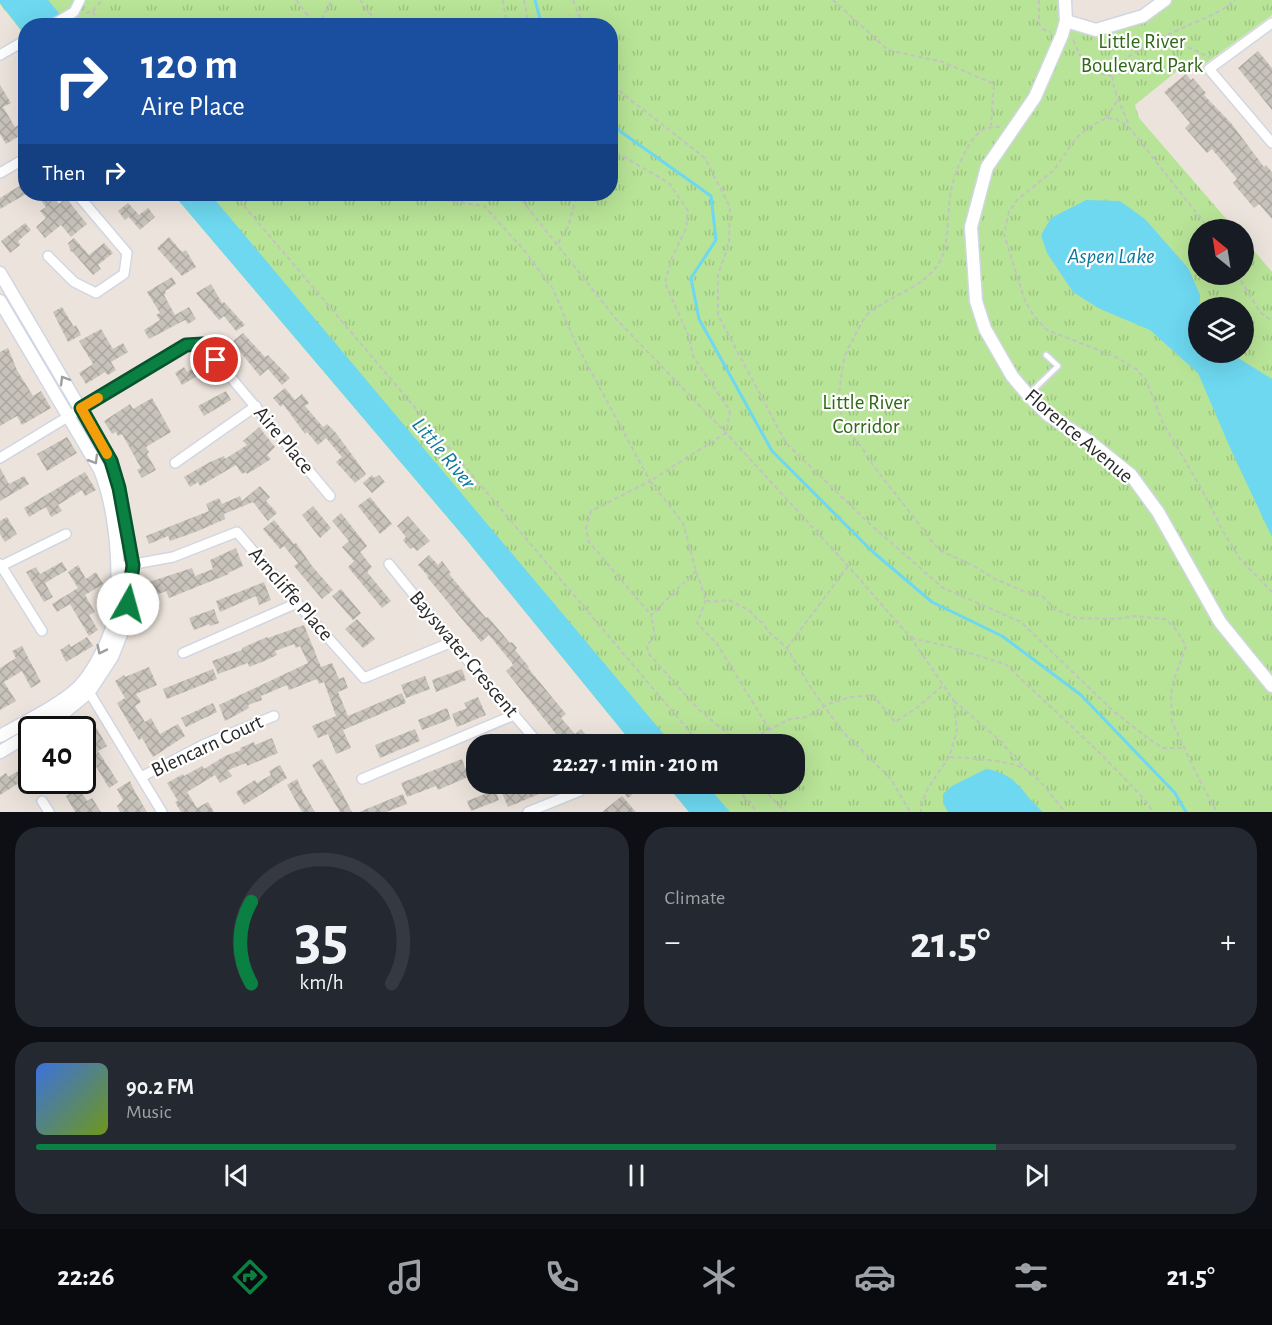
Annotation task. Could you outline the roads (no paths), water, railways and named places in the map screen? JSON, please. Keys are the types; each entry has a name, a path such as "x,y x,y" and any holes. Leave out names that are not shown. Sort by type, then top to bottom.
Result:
{"street":[{"path":"64,18 74,12 80,0"},
{"name":"Florence Avenue","path":"1065,0 1066,21 1062,35 1035,97 987,167 971,227 976,301 985,329 1012,376 1048,414 1090,442 1131,475 1158,512 1220,622 1272,686"},
{"path":"1066,21 1095,30 1143,16 1165,0"},
{"path":"1272,22 1209,69 1272,143"},
{"path":"0,56 18,45"},
{"path":"0,173 18,163"},
{"path":"48,256 74,282 96,293 124,274 127,253 83,201"},
{"path":"0,273 111,461 119,488 133,565 125,624 112,657 59,716"},
{"path":"0,301 100,470 108,490 118,567 112,625 86,687 0,736"},
{"name":"Aire Place","path":"0,458 186,345 203,344 330,496"},
{"path":"175,463 256,406"},
{"name":"Arncliffe Place","path":"118,567 173,557 237,532 364,678 452,642"},
{"path":"42,631 1,565 66,534"},
{"name":"Bayswater Crescent","path":"389,564 531,734"},
{"path":"183,653 297,603"},
{"path":"86,687 162,812"},
{"path":"362,779 514,715"},
{"name":"Blencarn Court","path":"141,777 205,744 274,716"},
{"path":"0,752 18,741"},
{"path":"528,812 573,794"},
{"path":"42,801 49,812"}],"lane":[{"path":"1028,395 1058,366 1046,355"}],"water":[{"path":"0,0 48,0 63,18 18,18 18,26"},
{"name":"Aspen Lake","path":"1086,200 1120,201 1145,219 1188,268 1188,285 1196,285 1200,295 1200,297 1188,297 1188,363 1246,363 1272,379 1272,537 1198,373 1150,330 1098,308 1073,292 1047,253 1041,235 1051,218"},
{"path":"179,201 216,201 664,734 625,734 465,538"},
{"path":"986,769 997,771 1012,780 1043,812 948,812 943,803 943,794 952,786"},
{"path":"674,794 714,794 730,812 689,812"}],"waterway":[{"path":"535,0 540,18"},
{"path":"618,130 711,196 716,240 691,278 699,319 772,451 873,552 932,602 1002,636 1081,695 1175,793 1186,812"}],"park label":[{"name":"Little River Boulevard Park","path":"1142,53"},
{"name":"Little River Corridor","path":"866,414"}],"water label":[{"name":"Little River","path":"444,453"}]}
